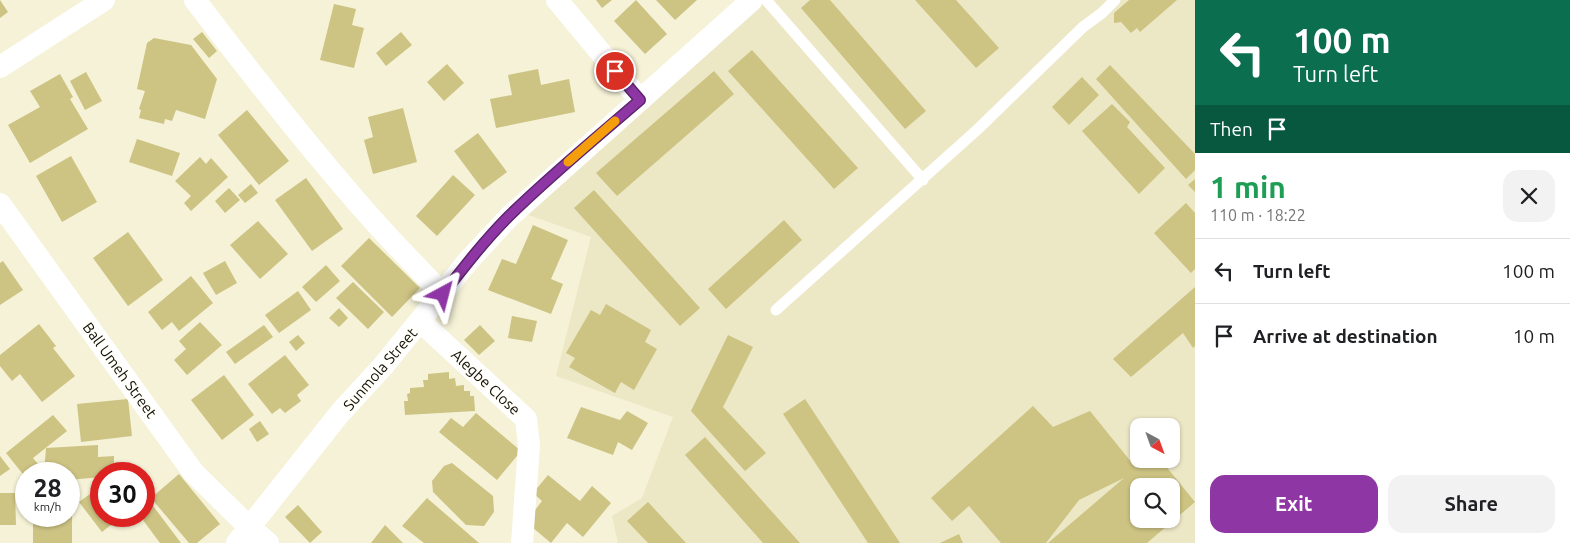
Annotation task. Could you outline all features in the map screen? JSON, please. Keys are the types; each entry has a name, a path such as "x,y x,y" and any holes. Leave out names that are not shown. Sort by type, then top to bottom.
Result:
{"street":[{"path":"0,67 104,0"},
{"path":"195,0 268,95 327,166 373,220 443,294"},
{"path":"557,0 640,100"},
{"name":"Sunmola Street","path":"243,535 335,420 421,322 470,260 509,217 566,164 752,0"},
{"name":"Ball Umeh Street","path":"0,204 193,472 243,535 268,543"},
{"name":"Alegbe Close","path":"421,322 526,419 529,445 522,543"}],"lane":[{"path":"766,0 923,180"},
{"path":"776,310 923,180 1083,27 1102,13 1115,0"}],"shaded area":[{"path":"766,0 1195,0 1195,543 618,543 612,516 642,498 673,417 556,376 591,237 526,214"}],"building":[{"path":"0,0 8,12 0,18"},
{"path":"596,0 612,0 602,8"},
{"path":"636,0 667,34 645,54 614,21"},
{"path":"656,0 697,0 675,20"},
{"path":"810,0 830,0 926,111 905,129 801,8"},
{"path":"915,0 956,0 999,48 976,68"},
{"path":"1129,0 1177,0 1140,32 1137,28 1131,33 1121,22 1114,23 1114,13"},
{"path":"334,4 356,9 352,25 364,28 354,68 320,60"},
{"path":"202,32 217,51 209,58 193,39"},
{"path":"401,32 412,45 386,66 376,53"},
{"path":"154,38 191,45 217,79 205,119 176,110 172,121 165,119 164,124 139,118 141,110 139,109 145,91 137,89 147,43"},
{"path":"752,50 858,168 834,189 728,71"},
{"path":"447,64 464,83 444,101 427,82"},
{"path":"1110,65 1195,154 1195,170 1186,179 1096,79"},
{"path":"538,69 541,85 569,79 575,112 496,128 490,99 512,95 508,75"},
{"path":"714,71 734,94 617,196 596,173"},
{"path":"86,72 102,101 85,110 70,81"},
{"path":"60,74 73,97 70,99 88,129 30,163 8,125 40,107 30,91"},
{"path":"1082,77 1099,95 1069,125 1052,107"},
{"path":"1112,104 1130,122 1127,127 1165,168 1139,194 1082,131"},
{"path":"403,108 417,162 373,174 364,140 373,137 368,117"},
{"path":"247,110 289,161 259,185 218,135"},
{"path":"478,133 507,172 483,190 454,151"},
{"path":"137,139 180,153 172,176 129,162"},
{"path":"71,156 97,202 62,222 36,176"},
{"path":"200,157 206,164 211,158 228,177 191,211 184,203 191,196 175,181"},
{"path":"453,175 475,195 437,236 416,216"},
{"path":"306,178 343,229 312,251 275,200"},
{"path":"1195,179 1195,192 1188,185"},
{"path":"251,184 258,193 245,203 238,195"},
{"path":"229,188 240,200 225,213 215,201"},
{"path":"594,190 700,308 680,326 574,208"},
{"path":"1186,203 1195,213 1195,269 1191,273 1154,233"},
{"path":"784,220 802,240 726,309 708,289"},
{"path":"258,221 288,254 260,279 230,245"},
{"path":"533,225 568,240 551,279 563,284 551,314 488,290 502,259 516,264"},
{"path":"128,232 163,280 128,306 93,258"},
{"path":"369,238 420,288 392,317 341,266"},
{"path":"3,261 23,290 0,305 0,263"},
{"path":"225,261 237,283 216,295 203,273"},
{"path":"326,265 340,281 316,302 302,287"},
{"path":"191,276 213,303 179,331 172,322 162,330 148,312"},
{"path":"353,282 384,312 368,329 336,298"},
{"path":"1195,287 1195,346 1193,348 1183,333 1131,377 1113,359"},
{"path":"298,291 311,310 279,333 265,315"},
{"path":"606,304 651,330 645,342 657,349 634,390 621,382 615,393 569,367 575,358 566,353 591,310 600,315"},
{"path":"339,308 348,318 339,327 329,318"},
{"path":"512,316 537,321 532,342 508,338"},
{"path":"200,322 222,345 187,375 174,360 186,349 179,341"},
{"path":"39,324 56,346 53,348 75,376 42,402 20,374 12,381 0,366 0,355"},
{"path":"264,325 273,337 235,364 226,352"},
{"path":"480,325 495,341 479,355 464,340"},
{"path":"298,335 305,343 296,351 289,342"},
{"path":"728,335 753,347 723,407 766,453 745,471 691,411"},
{"path":"285,355 309,385 297,395 301,401 285,413 280,408 272,414 248,384"},
{"path":"449,372 449,379 455,378 456,386 464,385 464,391 470,391 470,396 474,396 475,411 405,415 404,401 408,401 407,394 410,393 410,388 424,387 423,380 428,380 428,374"},
{"path":"224,375 254,415 222,440 191,400"},
{"path":"128,399 132,436 81,442 77,404"},
{"path":"805,399 900,543 868,543 783,414"},
{"path":"1033,406 1053,427 1090,411 1130,461 1130,468 1167,468 1175,478 1130,478 1130,528 1165,528 1147,543 1048,543 1124,478 1079,500 1046,543 1001,543 969,506 952,521 931,498"},
{"path":"581,407 620,420 627,411 648,423 632,450 618,442 613,455 567,438"},
{"path":"476,413 521,451 497,480 439,432 451,418 463,427"},
{"path":"53,415 67,431 33,458 36,462 15,462 15,464 6,453"},
{"path":"260,421 269,434 257,442 249,429"},
{"path":"705,437 800,543 763,543 685,455"},
{"path":"98,445 98,457 114,456 114,462 90,462 90,478 80,479 80,462 45,462 46,448"},
{"path":"0,456 10,469 0,476"},
{"path":"452,463 493,496 494,512 484,526 466,525 433,492 432,481 444,466"},
{"path":"179,474 220,524 197,543 189,543 155,503 155,495"},
{"path":"548,475 580,501 592,486 611,503 583,537 567,523 551,543 526,522 542,501 533,493"},
{"path":"1180,484 1195,502 1180,515"},
{"path":"0,493 15,493 15,525 0,525"},
{"path":"90,494 90,516 80,503"},
{"path":"427,498 479,543 424,543 402,526"},
{"path":"648,502 686,543 648,543 627,521"},
{"path":"298,505 322,532 310,543 285,517"},
{"path":"155,509 181,543 160,543 148,527 155,527"},
{"path":"385,525 403,543 371,543"},
{"path":"33,527 72,527 72,543 33,543"},
{"path":"98,527 108,527 102,532"},
{"path":"959,534 963,543 940,543"}],"slow traffic":[{"path":"568,162 615,121"}],"route":[{"path":"443,294 470,260 509,217 566,164 640,100 615,71"}]}
